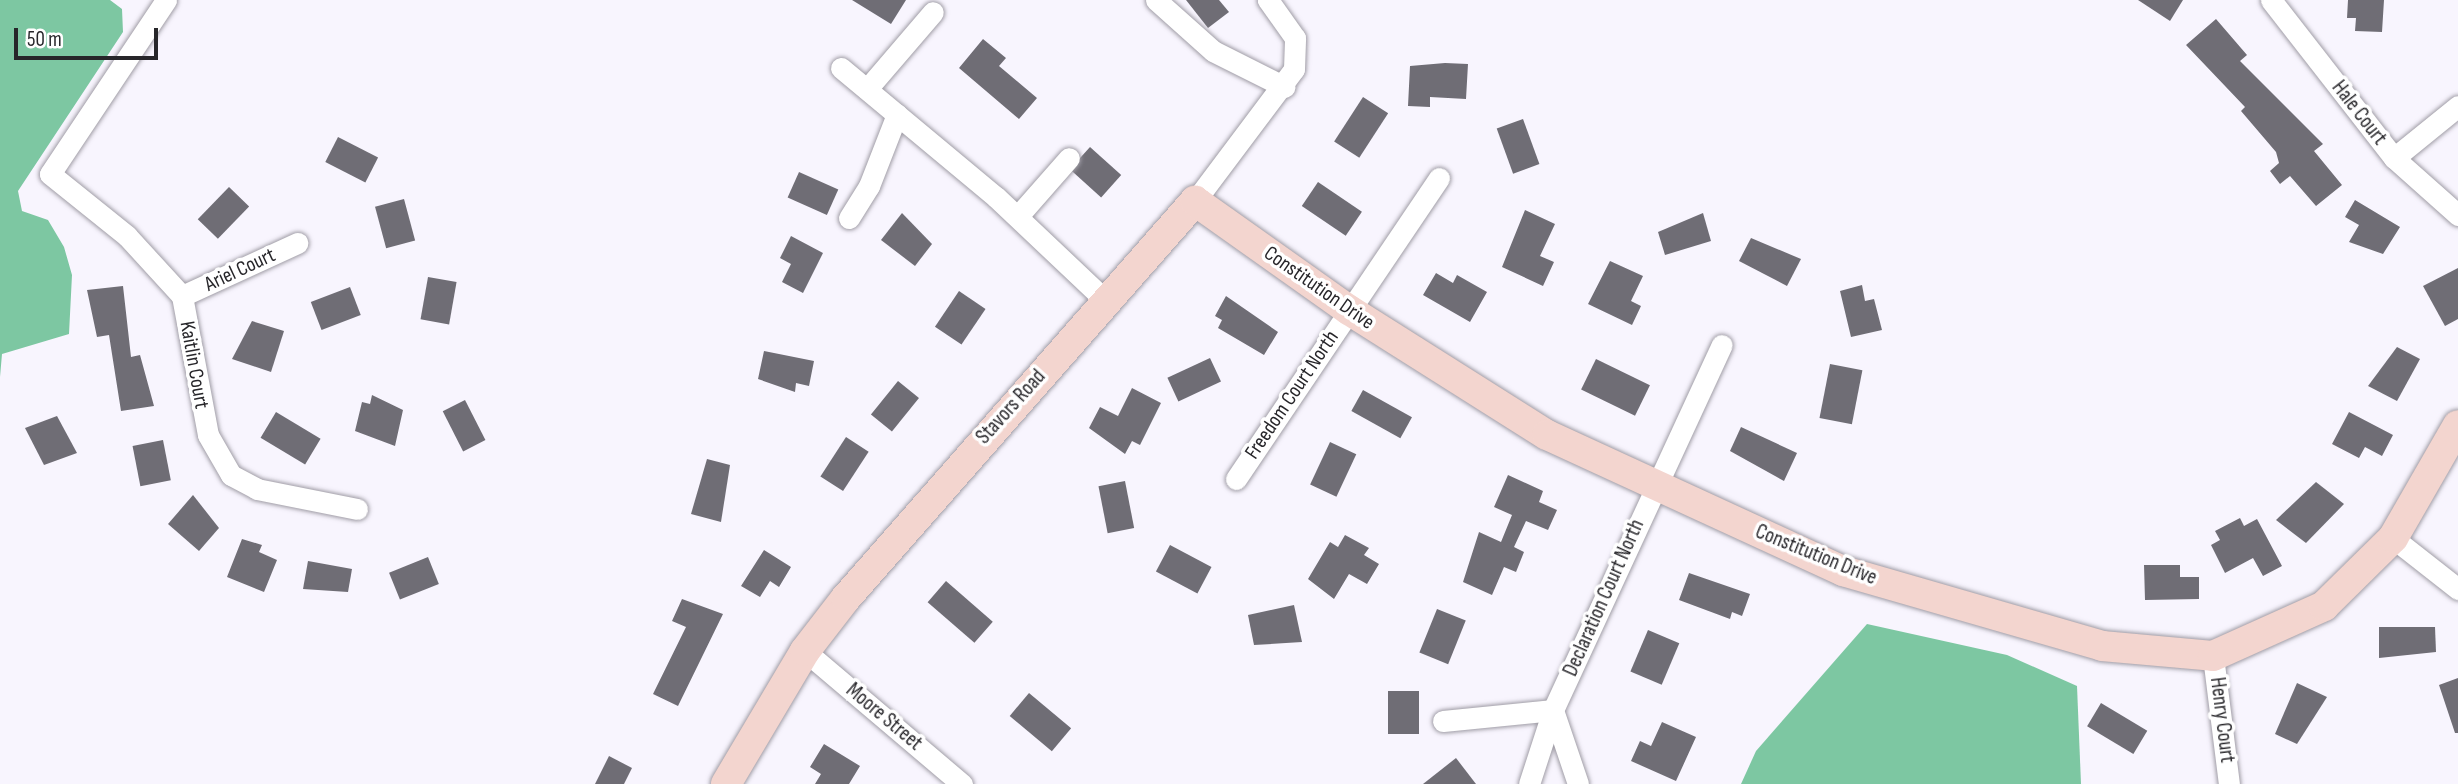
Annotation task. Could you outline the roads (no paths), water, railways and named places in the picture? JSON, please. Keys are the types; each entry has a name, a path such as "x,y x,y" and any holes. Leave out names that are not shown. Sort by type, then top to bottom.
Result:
{"street":[{"name":"Kaitlin Court","path":"166,0 50,174 127,236 182,296 208,435 224,468 257,489 357,509"},
{"path":"1156,0 1213,51 1285,87"},
{"name":"Stavors Road","path":"726,784 805,650 1195,201 1285,87 1294,69 1295,37 1268,0"},
{"name":"Hale Court","path":"2271,0 2393,158 2458,215"},
{"path":"867,89 933,12"},
{"path":"841,68 1018,216 1106,301"},
{"path":"2393,158 2458,106"},
{"path":"849,218 869,186 897,114"},
{"path":"1018,216 1069,158"},
{"name":"Freedom Court North","path":"1236,479 1439,178"},
{"name":"Constitution Drive","path":"1195,201 1349,310 1536,429 1843,571 2102,646 2213,656 2324,606 2393,538 2458,425"},
{"name":"Ariel Court","path":"182,296 297,243"},
{"name":"Declaration Court North","path":"1529,784 1552,710 1722,345"},
{"path":"2393,538 2458,589"},
{"name":"Moore Street","path":"805,650 962,784"},
{"name":"Henry Court","path":"2213,656 2229,784"},
{"path":"1443,721 1552,710 1578,784"}]}
